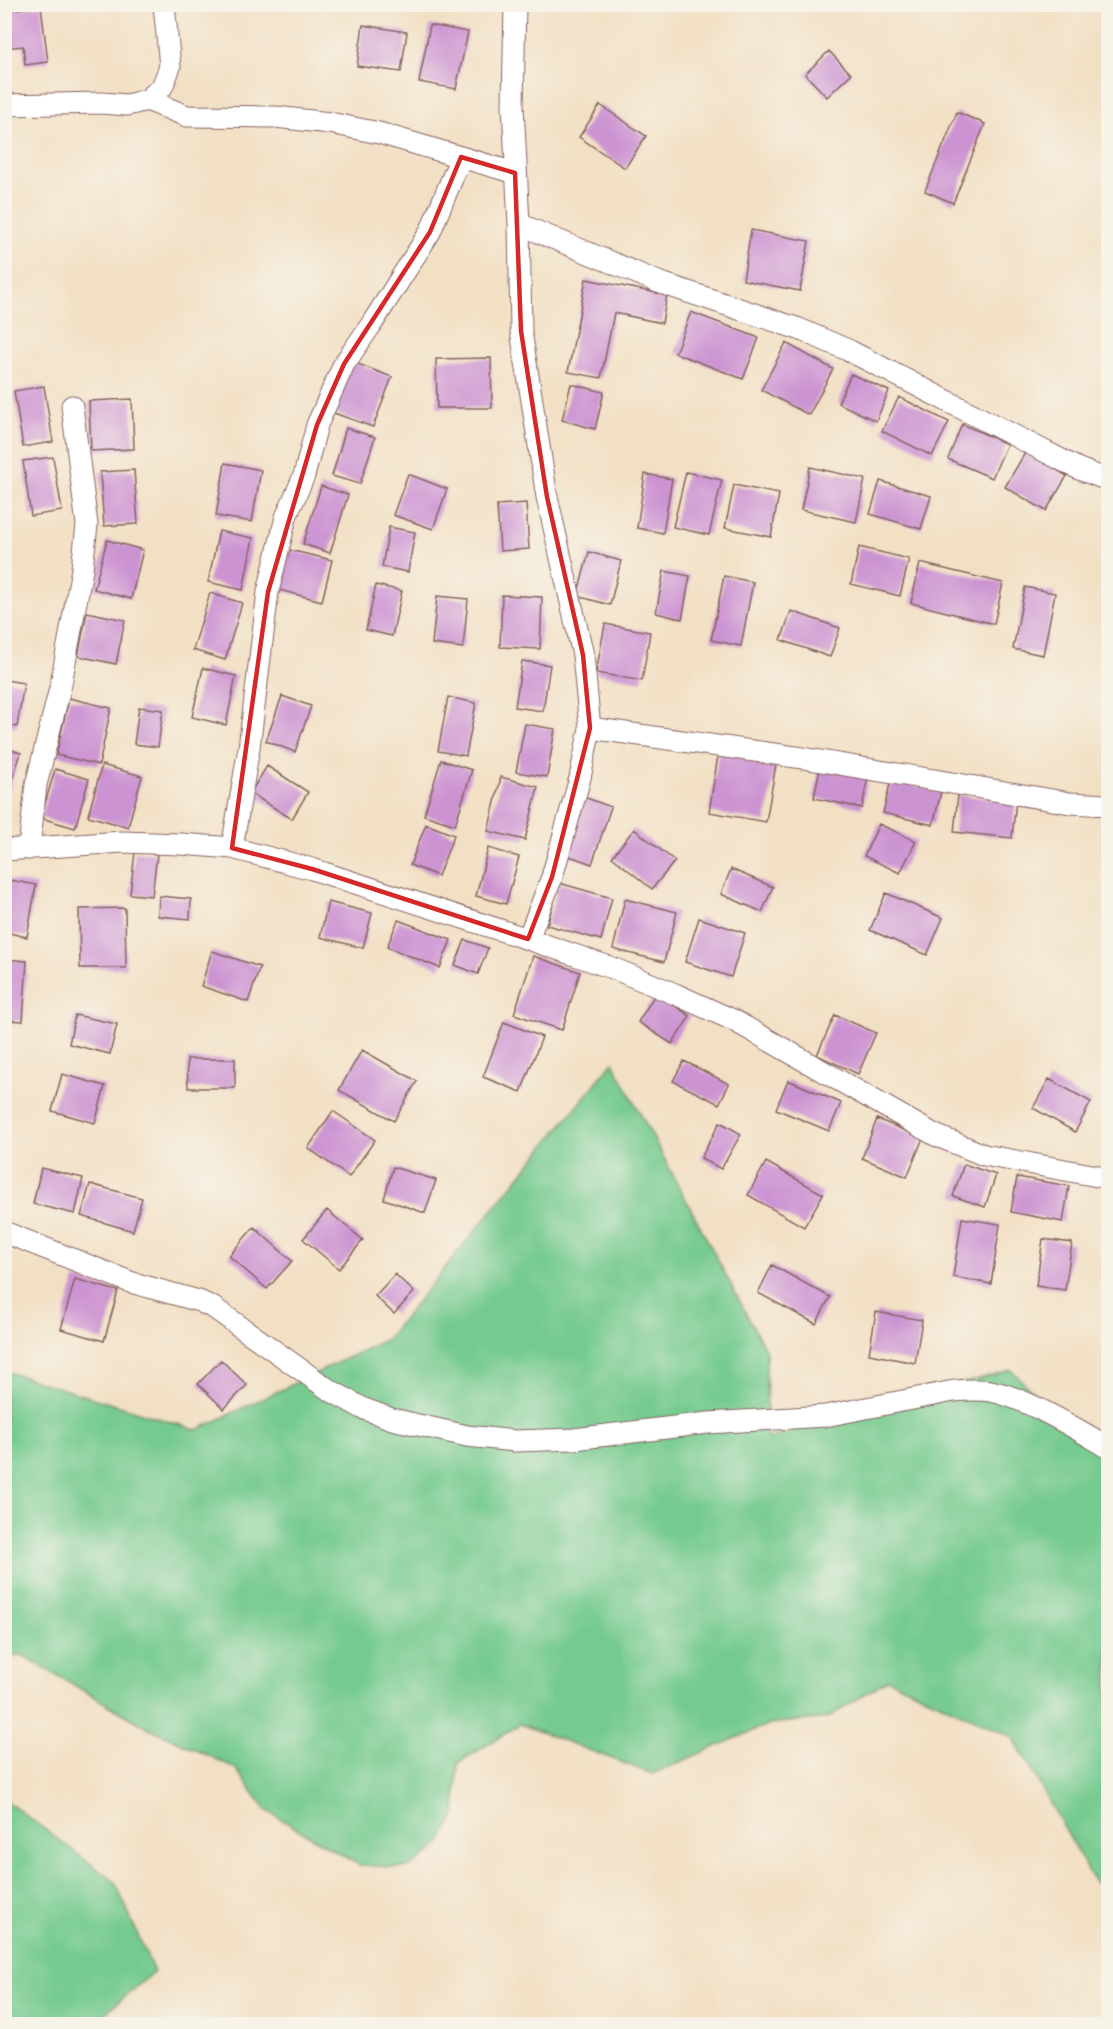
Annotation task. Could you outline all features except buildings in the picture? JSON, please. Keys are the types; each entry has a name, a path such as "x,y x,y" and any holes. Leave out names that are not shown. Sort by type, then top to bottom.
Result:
{"street":[{"path":"4,105 102,103 127,105 147,100 162,87 170,67 164,4"},
{"path":"515,4 513,105 521,331 547,497 583,655 590,728 580,778 552,877 528,939"},
{"path":"147,100 187,116 275,117 330,123 379,133 515,173"},
{"path":"232,848 249,748 268,591 286,517 304,476 317,425 344,364 430,232 461,157"},
{"path":"519,224 658,282 799,329 850,351 1079,469 1108,480"},
{"path":"29,849 36,785 63,672 82,569 87,525 72,406"},
{"path":"590,728 814,760 1070,803 1108,805"},
{"path":"4,850 122,842 232,848 312,869 615,969 734,1020 935,1135 984,1155 1108,1178"},
{"path":"4,1232 130,1282 199,1301 214,1308 328,1389 362,1408 392,1419 467,1436 515,1441 574,1439 708,1423 825,1416 916,1398 973,1390 999,1393 1108,1447"}],"highlighted area":[{"path":"461,157 515,173 521,331 547,497 583,655 590,728 552,877 528,939 312,869 232,848 268,592 317,425 344,364 430,232"}],"green space":[{"path":"613,1062 766,1351 767,1439 1011,1370 1108,1465 1108,1888 1095,1883 1013,1737 888,1679 828,1718 769,1724 652,1774 520,1724 458,1763 455,1815 440,1845 409,1868 359,1865 267,1811 235,1768 143,1725 22,1655 5,1658 5,1371 197,1430 387,1339"},
{"path":"4,1799 115,1882 154,1972 92,2024 5,2024"}]}
